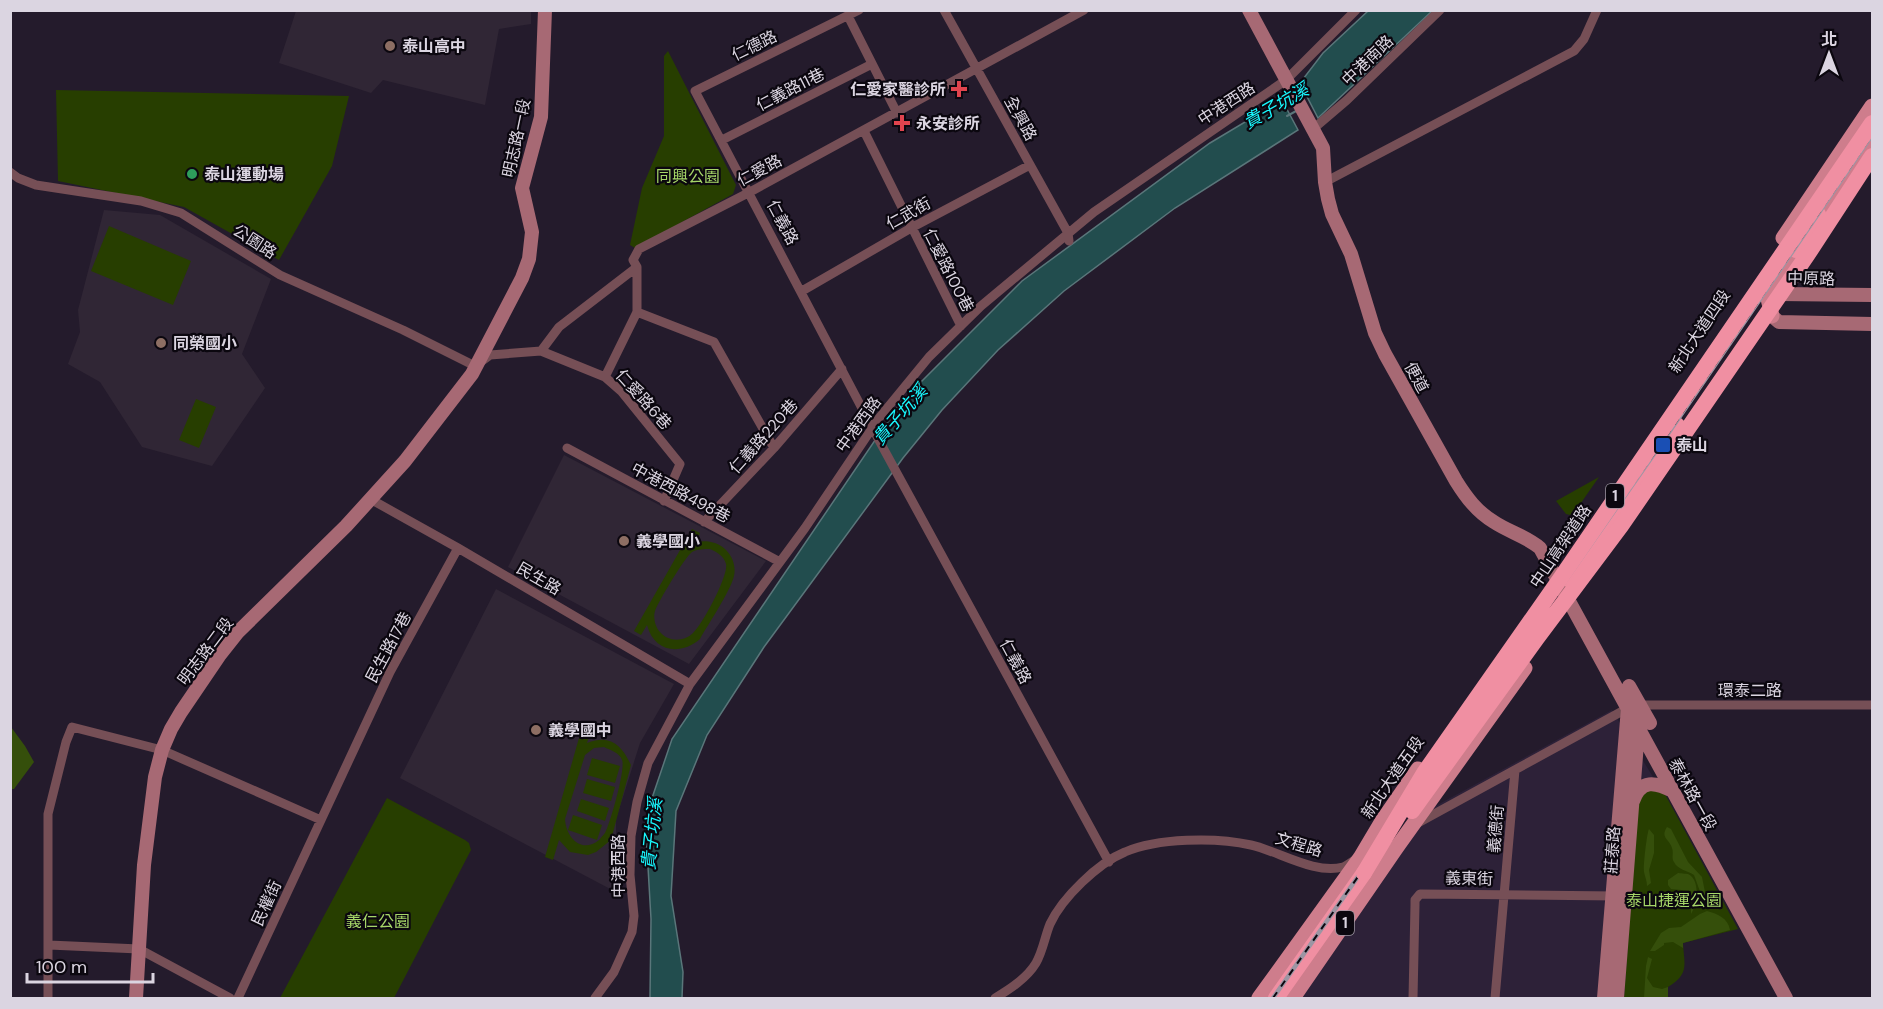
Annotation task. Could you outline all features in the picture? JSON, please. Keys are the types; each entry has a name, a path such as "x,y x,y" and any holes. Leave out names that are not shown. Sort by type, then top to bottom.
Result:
{"highway":[{"path":"1796,250 1872,125"},
{"name":"中山高架道路","path":"1276,999 1424,773 1872,125"},
{"path":"1570,605 1563,577 1677,425 1796,250 1872,146"},
{"name":"中山高架道路","path":"1362,865 1436,780 1537,638 1622,526 1808,254 1872,156"}],"main road":[{"name":"明志路一段","path":"475,366 522,278 529,259 532,232 522,188 540,117 545,10"},
{"path":"1249,10 1312,126"},
{"name":"新北大道四段","path":"1563,577 1751,286 1872,106"},
{"name":"便道","path":"1312,126 1323,148 1325,182 1332,214 1351,254 1375,333 1456,481 1468,500 1479,511 1495,523 1530,540 1540,548 1563,577"},
{"path":"1872,140 1767,294 1772,316 1779,322 1872,324"},
{"name":"1","path":"1293,999 1411,827 1677,456 1872,168"},
{"name":"中原路","path":"1751,286 1767,294 1872,295"},
{"name":"明志路二段","path":"136,999 149,822 155,777 162,750 171,729 219,656 238,632 372,500 444,410 475,366"},
{"name":"新北大道五段","path":"1259,999 1362,865 1382,820 1461,708 1563,577"},
{"name":"泰林路一段","path":"1570,605 1634,707 1672,791 1786,999"},
{"name":"泰林路一段","path":"1629,686 1634,707"},
{"name":"莊泰路","path":"1617,999 1619,896 1634,707"},
{"path":"1461,708 1461,717 1467,724 1484,726"},
{"name":"莊泰路","path":"1604,999 1644,726"},
{"path":"1632,803 1636,793 1651,784 1659,784 1672,791"}],"street":[{"name":"仁德路","path":"695,90 859,10"},
{"name":"全興路","path":"944,10 1068,237"},
{"name":"仁愛路","path":"541,351 559,327 637,267 633,260 639,249 864,131 1084,10"},
{"name":"中港西路","path":"595,999 614,972 632,932 634,916 630,875 632,836 637,802 648,763 690,684 929,357 981,306 1068,237 1094,212 1147,174 1289,84 1356,10"},
{"name":"中港南路","path":"1312,126 1347,100 1440,10"},
{"path":"1325,182 1574,51 1584,39 1597,10"},
{"path":"848,16 897,113"},
{"name":"仁義路11巷","path":"722,140 872,64"},
{"name":"仁義路","path":"695,90 874,430 1109,862"},
{"name":"仁愛路100巷","path":"864,131 961,326"},
{"name":"仁武街","path":"802,291 911,228 1030,165"},
{"name":"公園路","path":"10,172 36,185 141,201 182,213 280,275 403,330 475,366"},
{"path":"605,377 637,312 637,267"},
{"path":"637,312 714,342 774,448"},
{"path":"475,366 490,355 541,351"},
{"name":"仁愛路6巷","path":"541,351 605,377 621,391 680,464 664,501"},
{"name":"仁義路220巷","path":"704,522 774,448 842,369"},
{"name":"中港西路498巷","path":"567,447 780,562"},
{"name":"民生路","path":"372,500 690,684"},
{"name":"民生路17巷","path":"348,762 390,672 458,548"},
{"name":"環泰二路","path":"1634,707 1872,705"},
{"name":"文程路","path":"995,999 1024,978 1036,963 1049,927 1062,904 1096,871 1122,853 1144,845 1172,841 1225,842 1251,845 1309,865 1325,868 1362,865 1411,827 1634,707"},
{"path":"48,999 48,814 72,727 162,750 321,820"},
{"name":"民權街","path":"238,999 348,762"},
{"name":"義德街","path":"1495,999 1515,770"},
{"name":"義東街","path":"1413,999 1414,905 1417,897 1424,893 1619,896"},
{"path":"49,945 140,950 230,999"}],"shaded area":[{"name":"泰山高中","path":"296,11 531,11 531,24 499,29 485,105 383,80 371,93 279,63"},
{"name":"同榮國小","path":"104,210 160,215 271,279 242,354 265,388 212,466 142,447 100,382 68,364 80,332 78,310"},
{"name":"義學國小","path":"564,455 766,561 689,664 508,567"},
{"name":"義學國中","path":"496,589 674,684 640,743 616,819 616,892 400,778"},
{"path":"1612,710 1661,790 1638,801 1624,998 1299,998 1430,809"}],"green space":[{"name":"同興公園","path":"668,51 736,185 733,194 635,248 630,245 642,188 664,136 664,56"},
{"name":"泰山運動場","path":"56,90 349,96 332,166 279,260 184,207 58,181"},
{"path":"109,226 191,261 173,305 91,271"},
{"path":"196,399 216,407 199,448 179,440"},
{"path":"1599,477 1574,513 1566,514 1556,501"},
{"path":"692,529 700,533 696,542 716,543 723,547 732,559 735,573 724,599 700,639 684,648 676,649 662,646 655,641 647,625 641,635 634,631","holes":["710,549 718,553 726,564 726,570 714,600 693,633 681,639 667,638 660,632 654,619 657,606 678,570 692,552"]},
{"path":"583,724 592,727 587,743 595,740 608,740 614,743 623,751 631,765 611,840 596,852 588,855 570,852 559,840 553,860 545,857","holes":["604,747 617,754 622,760 622,774 617,796 605,833 593,844 581,845 568,832 565,819 585,755 594,748"]},
{"path":"11,727 34,762 14,789 11,789"},
{"path":"592,758 620,766 615,783 587,775"},
{"path":"587,779 615,787 611,801 583,793"},
{"name":"泰山捷運公園","path":"1646,789 1661,790 1666,796 1738,929 1683,943 1683,973 1668,987 1668,998 1624,998 1638,801"},
{"name":"義仁公園","path":"387,798 465,840 469,843 471,850 394,998 280,998"},
{"path":"581,799 609,808 605,821 577,811"},
{"path":"573,815 602,825 597,840 568,830"},
{"path":"1667,827 1671,829 1688,862 1702,877 1705,892 1711,902 1702,897 1694,875 1675,864 1671,845 1664,834"},
{"path":"1649,829 1654,835 1654,853 1649,870 1651,883 1647,886 1644,869"},
{"path":"1678,873 1688,874 1695,882 1696,899 1691,914 1691,891 1671,889 1668,885 1668,880"},
{"path":"1707,911 1722,917 1730,930 1683,943 1683,948 1673,942 1664,943 1655,951 1650,951 1661,933 1669,928 1681,927"},
{"path":"1648,957 1652,959 1647,978 1653,987 1662,989 1668,987 1668,998 1644,998"}],"water":[{"path":"1368,11 1432,11 1318,118 1300,83 1323,53"},
{"path":"1282,100 1298,130 1175,208 1064,291 998,350 942,410 903,458 764,647 707,735 676,811 671,896 683,972 682,998 650,998 651,919 646,832 648,810 672,739 901,402 1022,281 1210,143"}],"waterway":[{"name":"貴子坑溪","path":"1287,116 1298,110"}],"railway":[{"path":"1273,998 1661,444 1872,135"}],"place":[{"name":"泰山高中","path":"390,46"},
{"name":"仁愛家醫診所","path":"959,89"},
{"name":"永安診所","path":"902,123"},
{"name":"泰山運動場","path":"192,174"},
{"name":"同榮國小","path":"161,343"},
{"name":"泰山","path":"1663,445"},
{"name":"義學國小","path":"624,541"},
{"name":"義學國中","path":"536,730"}]}
